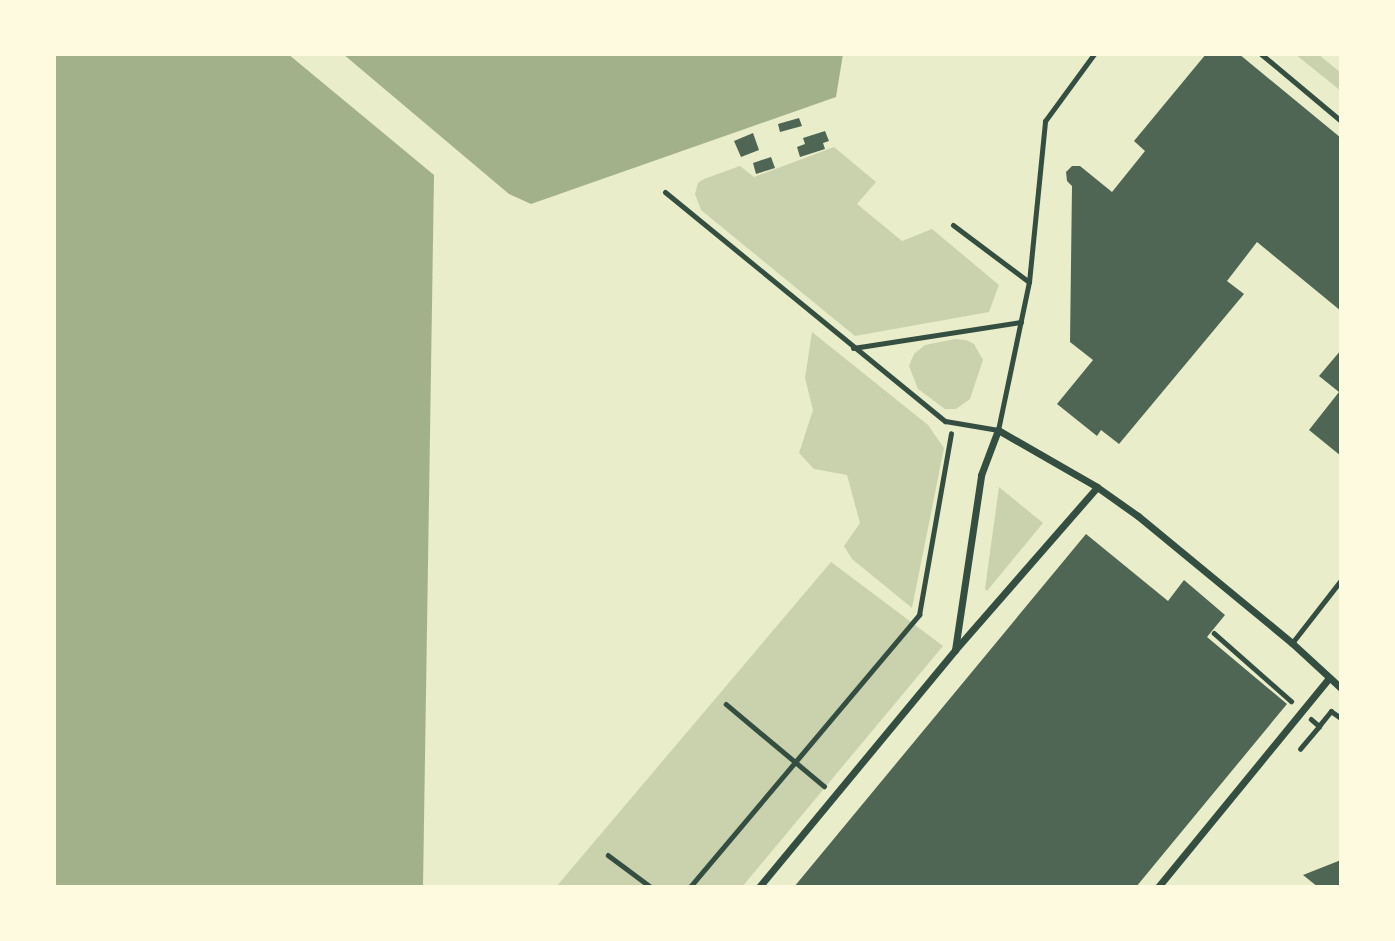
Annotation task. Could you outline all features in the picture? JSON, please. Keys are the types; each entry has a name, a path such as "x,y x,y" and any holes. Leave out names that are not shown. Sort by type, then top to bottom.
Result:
{"street":[{"path":"955,650 981,475 998,430 1097,487 1138,516 1292,643 1341,688"},
{"path":"759,887 955,650 1097,487"},
{"path":"1158,887 1329,678"}],"lane":[{"path":"665,192 945,421 998,430 1029,282 1045,121 1094,54"},
{"path":"1261,54 1341,121"},
{"path":"953,225 1029,282"},
{"path":"853,348 1020,323"},
{"path":"1292,643 1341,580"}],"path":[{"path":"690,887 919,615 953,423"},
{"path":"1214,634 1319,726"},
{"path":"726,704 835,795"},
{"path":"1300,749 1331,711 1341,718"},
{"path":"608,855 651,887"}],"shaded area":[{"path":"54,54 288,54 434,175 423,887 54,887"},
{"path":"343,54 843,54 836,97 531,204 509,194"},
{"path":"1295,54 1318,54 1341,73 1341,91"},
{"path":"834,147 876,182 857,204 902,241 932,229 999,285 989,312 855,336 701,210 695,194 698,183 704,179 740,166 754,177"},
{"path":"812,332 928,425 944,448 912,608 852,559 844,546 860,523 847,475 814,469 799,453 813,410 805,378"},
{"path":"955,339 974,344 983,360 970,399 956,409 945,409 918,389 909,366 914,354 925,345"},
{"path":"999,487 1043,523 987,591 985,589"},
{"path":"831,562 943,646 742,887 556,887"}],"building":[{"path":"1206,54 1239,54 1341,138 1341,311 1257,242 1227,281 1244,294 1119,444 1101,430 1097,436 1057,404 1093,360 1070,342 1072,186 1067,181 1066,172 1072,166 1080,166 1112,192 1145,151 1134,141"},
{"path":"799,118 802,126 780,132 778,124"},
{"path":"825,131 829,141 823,143 825,149 800,157 797,147 805,144 803,138"},
{"path":"753,133 759,150 741,157 734,141"},
{"path":"771,157 775,168 756,174 753,163"},
{"path":"1341,350 1341,456 1309,430 1339,392 1319,376"},
{"path":"1086,534 1168,601 1184,580 1225,615 1207,637 1287,704 1136,887 794,887"},
{"path":"1341,860 1341,887 1318,887 1303,875"}]}
